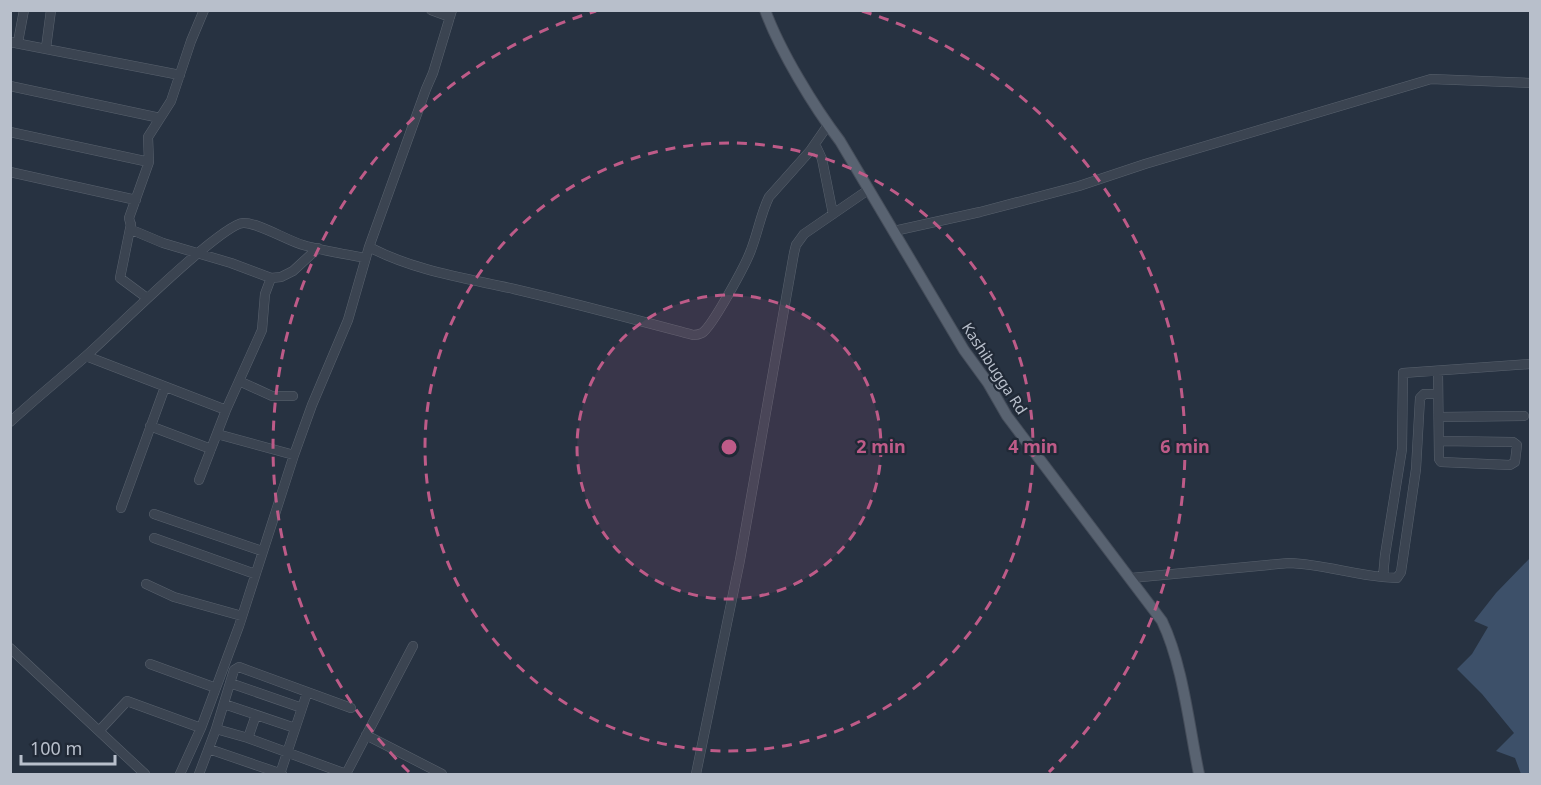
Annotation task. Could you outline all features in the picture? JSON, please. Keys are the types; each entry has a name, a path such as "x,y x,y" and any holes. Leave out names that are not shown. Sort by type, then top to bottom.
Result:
{"main road":[{"name":"Kashibugga Rd","path":"765,10 793,66 964,350 988,383 1007,416 1162,621 1171,640 1199,774"}],"street":[{"path":"24,10 14,42 180,75"},
{"path":"46,48 51,10"},
{"path":"204,10 171,101 148,137 149,162 129,218 132,230 163,243 200,253 271,278 281,277 293,271 318,249"},
{"path":"180,774 216,688 294,455 312,405 348,320 369,247 433,74 451,14 431,10"},
{"path":"894,231 980,212 1079,186 1144,164 1431,79 1530,83"},
{"path":"10,86 160,118"},
{"path":"369,247 395,261 428,270 565,301 699,335 722,304 751,250 769,197 815,144 828,125"},
{"path":"10,132 149,162"},
{"path":"815,144 822,159 833,214"},
{"path":"10,172 136,200"},
{"path":"696,774 742,549 796,245 804,234 868,190"},
{"path":"10,422 86,356 147,298 236,226 243,223 255,225 282,238 318,249 366,258"},
{"path":"131,224 120,278 147,298"},
{"path":"199,480 226,410 262,330 265,294 271,278"},
{"path":"86,356 226,410"},
{"path":"1383,578 1402,449 1403,373 1530,363"},
{"path":"1438,371 1439,459 1443,462 1510,465 1517,459 1517,445 1513,442 1439,441"},
{"path":"239,381 272,396 294,396"},
{"path":"121,508 165,387"},
{"path":"1131,579 1289,563 1383,578 1397,578 1401,572 1416,469 1420,398 1424,394 1438,394"},
{"path":"1439,417 1524,416"},
{"path":"150,426 211,449"},
{"path":"217,434 294,455"},
{"path":"154,514 262,551"},
{"path":"154,538 255,574"},
{"path":"146,584 174,597 242,616"},
{"path":"216,729 248,738 346,774 413,646"},
{"path":"10,648 146,774"},
{"path":"150,664 216,688"},
{"path":"210,774 200,773 234,670 239,667 351,708"},
{"path":"230,683 302,708"},
{"path":"208,749 281,774 286,752 307,693"},
{"path":"99,731 127,701 201,728"},
{"path":"224,704 295,728"},
{"path":"248,738 256,715"},
{"path":"366,735 442,774"}],"water":[{"path":"1530,558 1530,774 1521,774 1515,758 1496,751 1514,733 1482,694 1457,669 1472,654 1488,627 1474,621 1496,593"}]}
